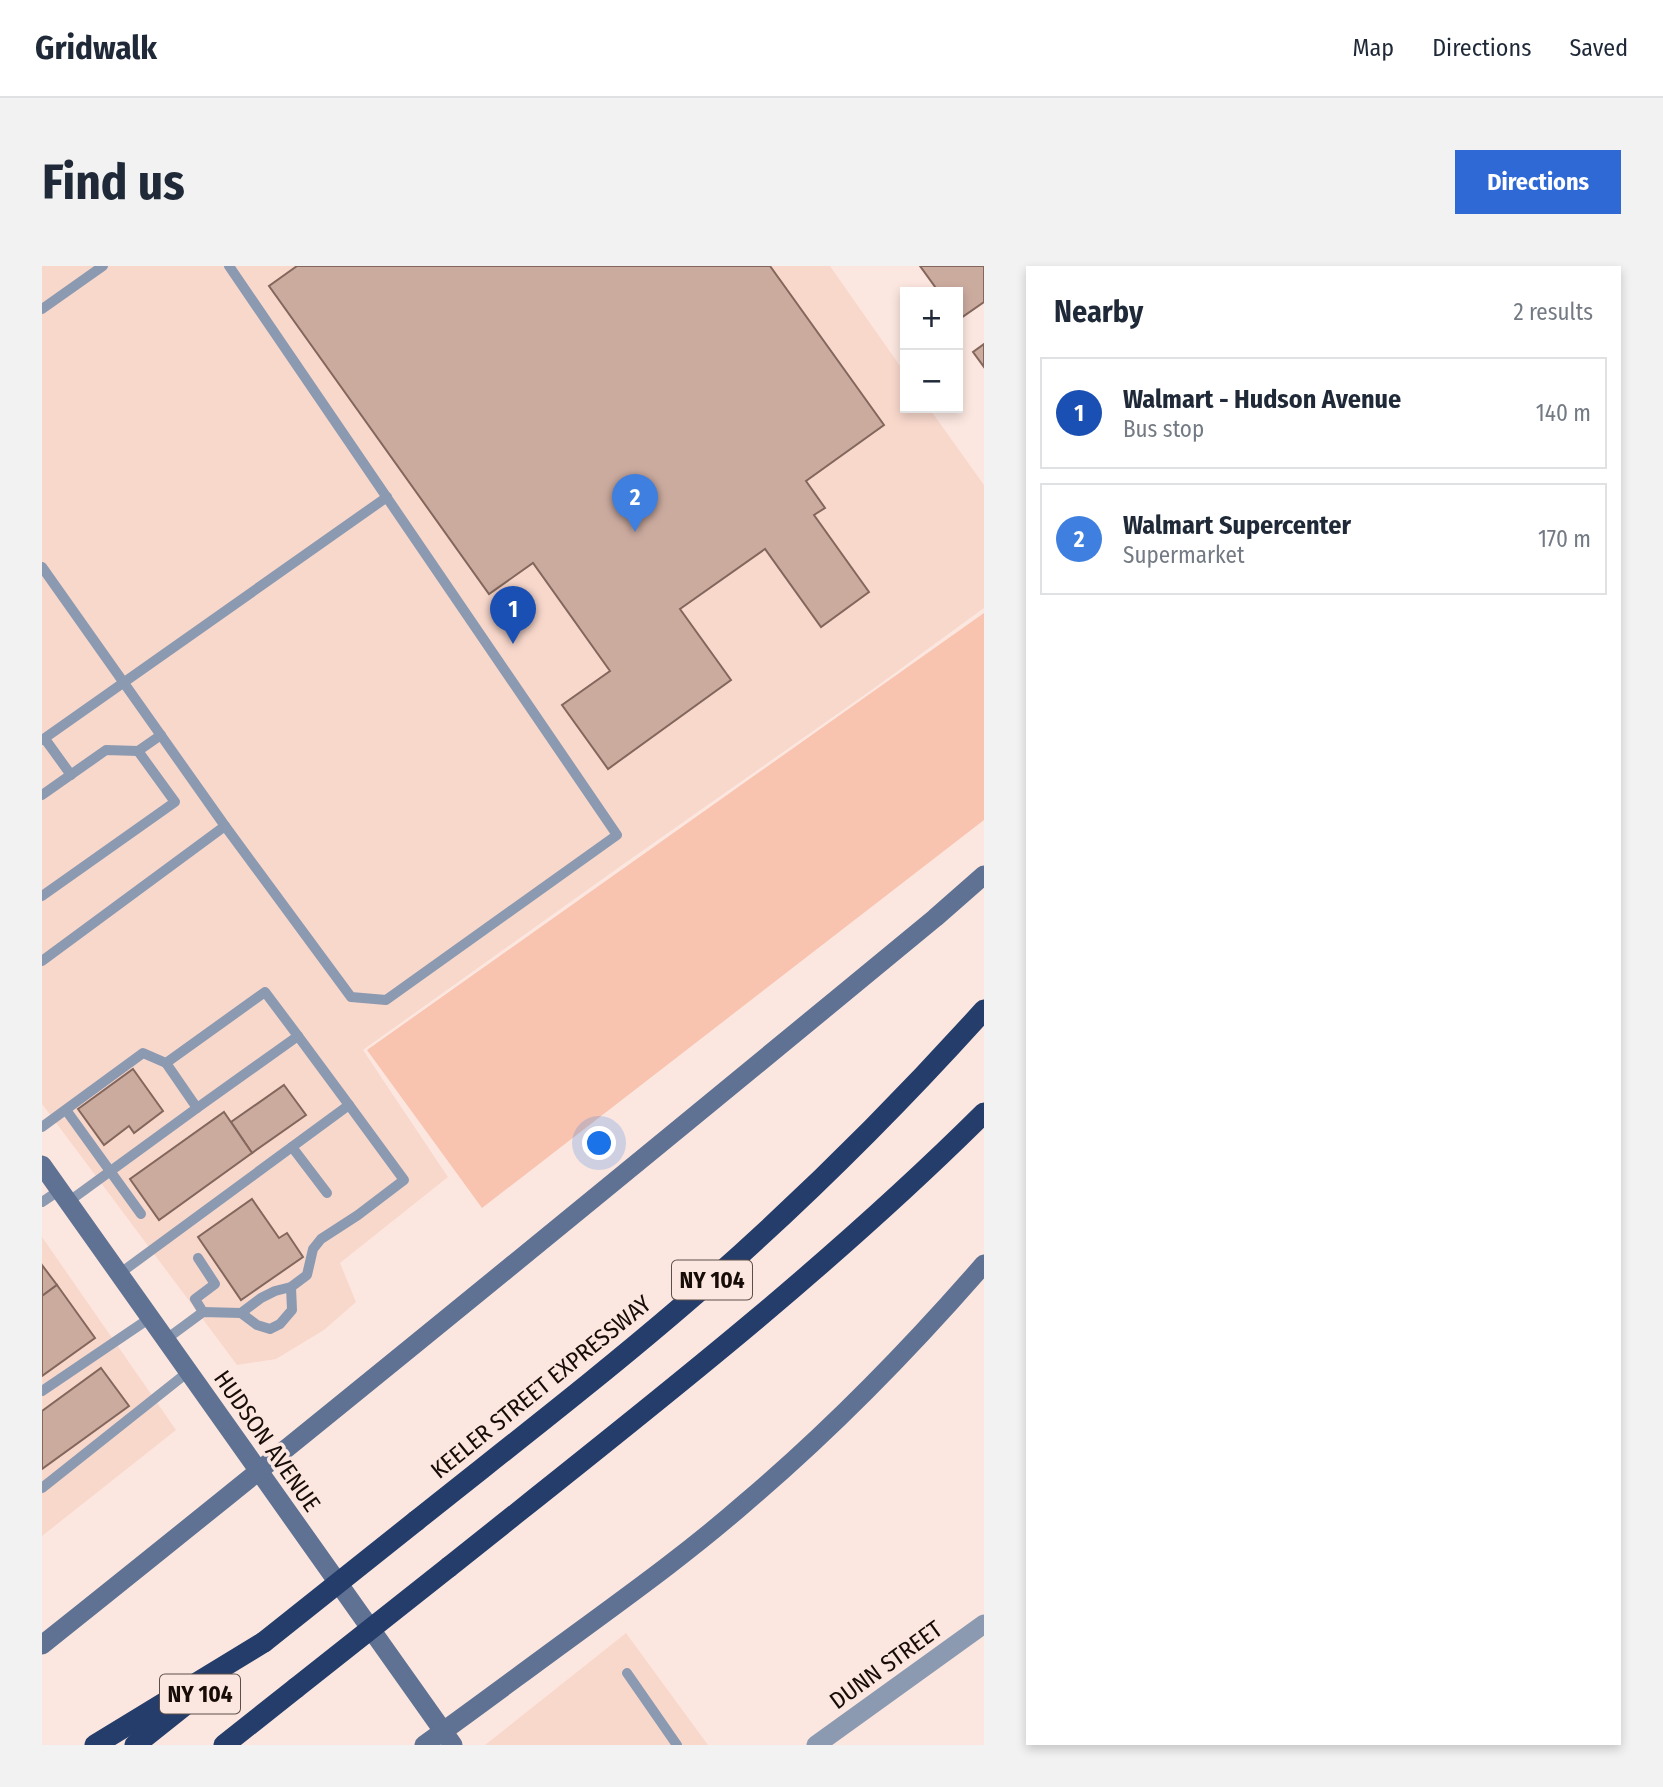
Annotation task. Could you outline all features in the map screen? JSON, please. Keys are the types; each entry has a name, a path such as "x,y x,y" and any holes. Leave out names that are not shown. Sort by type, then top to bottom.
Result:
{"highway":[{"name":"KEELER STREET EXPRESSWAY","path":"135,1745 631,1349 737,1258 855,1146 931,1069 984,1010"},
{"name":"NY 104","path":"224,1745 716,1353 890,1203 984,1113"},
{"path":"95,1745 264,1642"},
{"path":"237,1745 296,1688"}],"main road":[{"path":"42,1645 577,1213 984,875"},
{"name":"HUDSON AVENUE","path":"42,1165 448,1738"},
{"path":"424,1745 448,1738 710,1533 752,1497 872,1386 984,1264"}],"street":[{"name":"DUNN STREET","path":"816,1745 984,1624"}],"lane":[{"path":"42,309 103,266"},
{"path":"42,567 225,826 351,997 386,1000 617,835 229,266"},
{"path":"71,775 43,739 387,496"},
{"path":"42,795 106,750 138,751 161,735"},
{"path":"42,896 175,802 138,751"},
{"path":"42,961 225,826"},
{"path":"166,1063 265,992 404,1180 321,1240 313,1249 307,1275 291,1287 261,1298 241,1313"},
{"path":"42,1202 64,1196 110,1171 298,1036"},
{"path":"42,1127 143,1053 166,1063 197,1108"},
{"path":"119,1274 349,1105"},
{"path":"66,1110 141,1214"},
{"path":"292,1147 327,1193"},
{"path":"198,1258 215,1284 195,1299 204,1312"},
{"path":"165,1340 204,1312 241,1313 257,1325 270,1329 280,1324 292,1310 291,1287"},
{"path":"42,1391 150,1318"},
{"path":"42,1488 188,1372"},
{"path":"627,1673 677,1745"}],"shaded area":[{"path":"42,266 830,266 900,366 900,413 933,413 984,485 984,608 363,1050 448,1177 340,1263 356,1302 324,1330 276,1359 237,1365 42,1104"},
{"path":"984,613 984,820 482,1208 367,1050"},
{"path":"42,1237 176,1430 42,1536"},
{"path":"626,1633 708,1745 485,1745"}],"building":[{"path":"297,266 770,266 884,425 806,481 825,508 814,515 869,592 821,627 765,549 680,609 731,680 608,769 562,705 610,671 533,563 489,594 269,286"},
{"path":"920,266 984,266 984,302 963,317 963,287 935,287"},
{"path":"984,344 984,367 973,352"},
{"path":"133,1069 163,1111 134,1133 129,1126 104,1145 78,1109"},
{"path":"284,1085 306,1115 252,1153 231,1122"},
{"path":"224,1112 252,1153 159,1220 130,1179"},
{"path":"252,1199 279,1238 287,1233 303,1257 241,1300 198,1237"},
{"path":"42,1265 57,1285 42,1296"},
{"path":"57,1285 95,1338 42,1376 42,1296"},
{"path":"101,1368 129,1406 42,1469 42,1411"}],"place":[{"name":"Walmart Supercenter","path":"635,532"},
{"name":"Walmart - Hudson Avenue","path":"513,644"}]}
